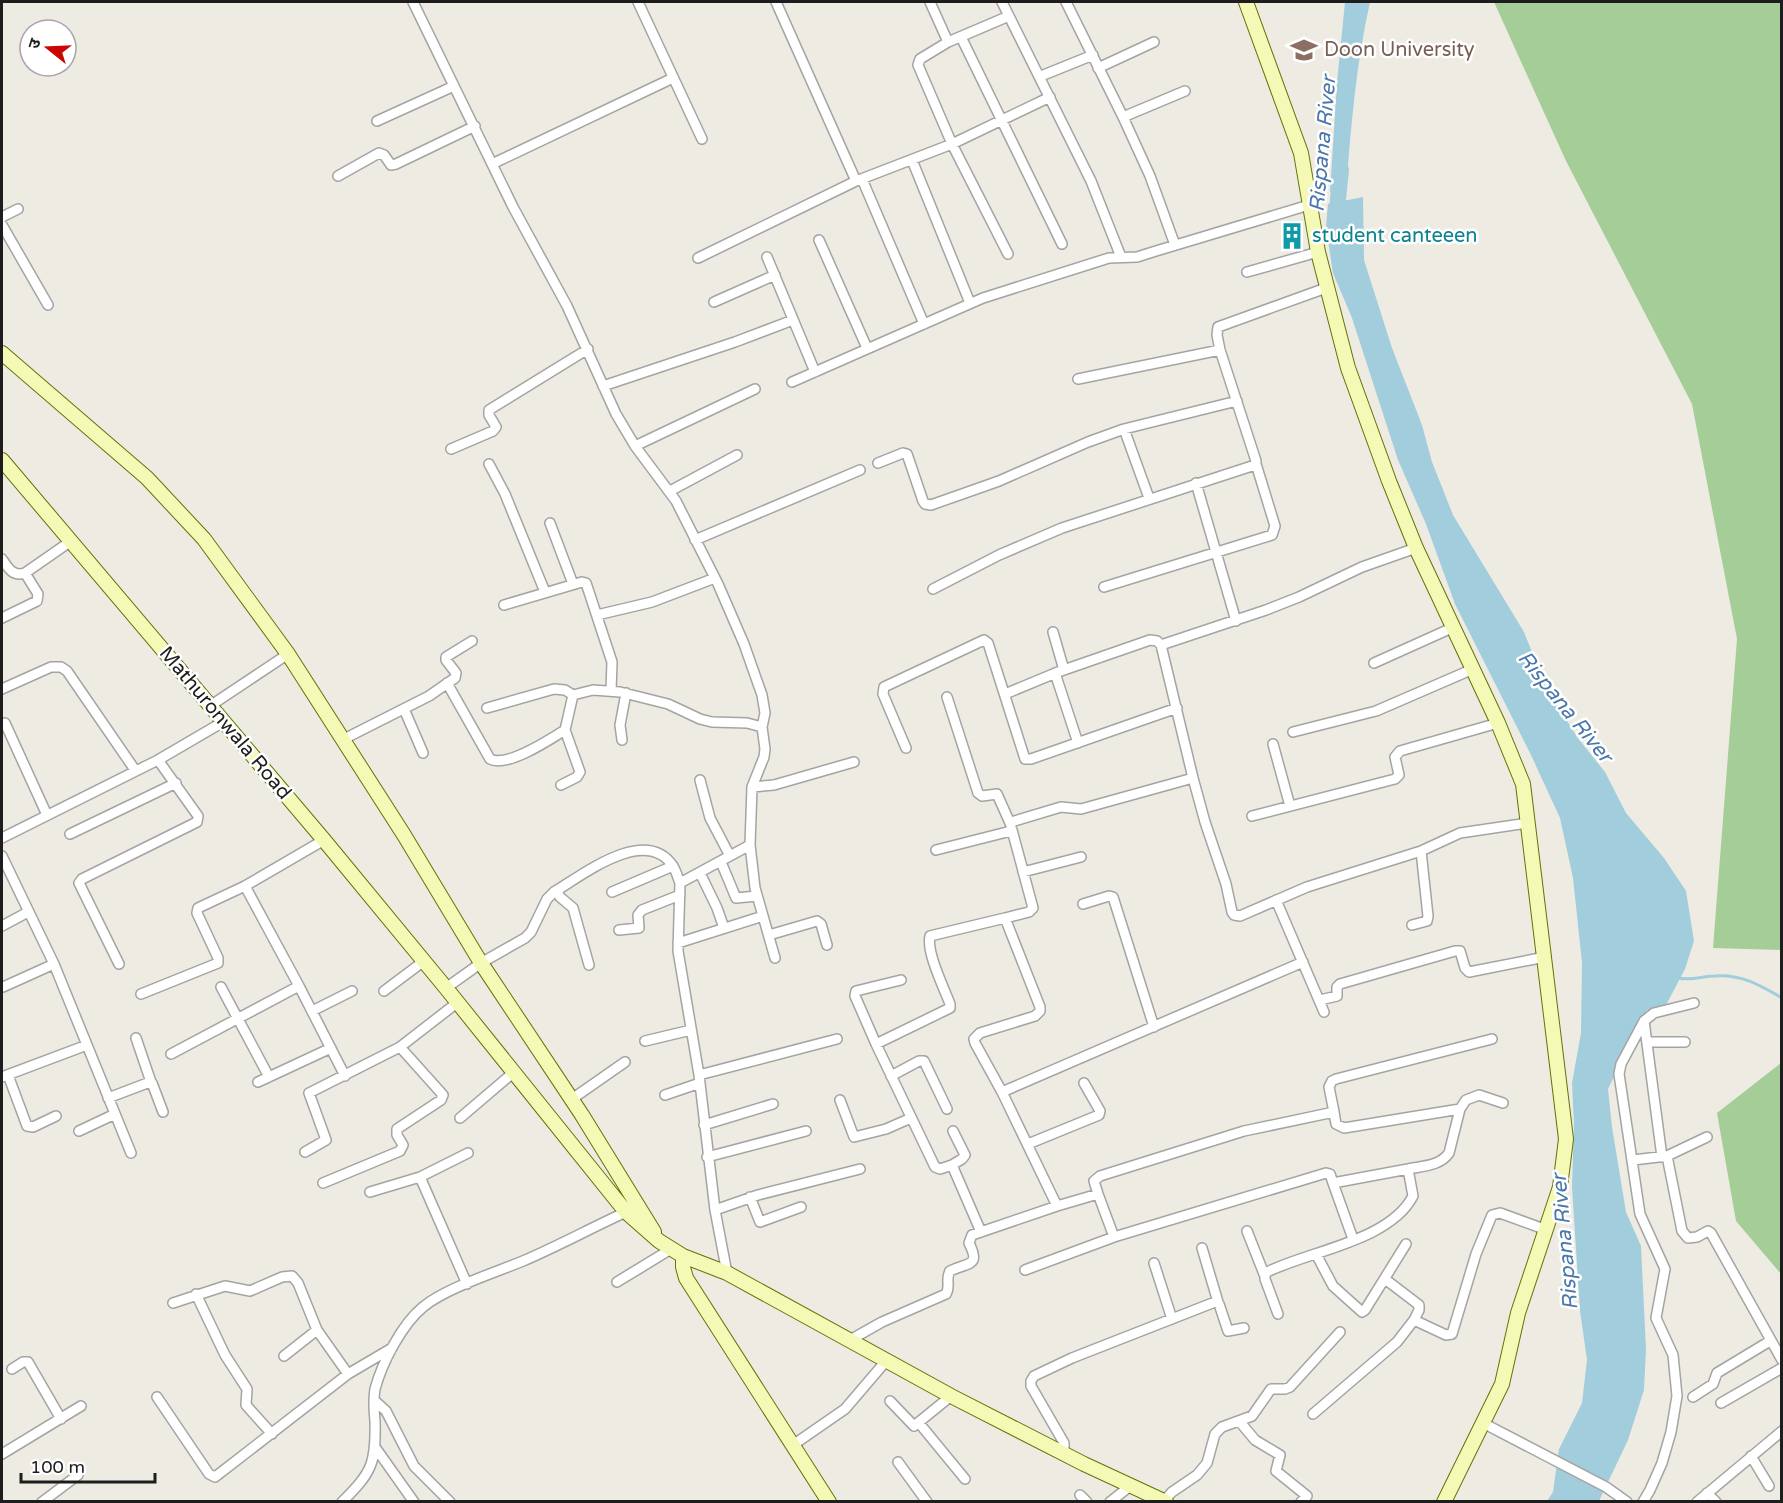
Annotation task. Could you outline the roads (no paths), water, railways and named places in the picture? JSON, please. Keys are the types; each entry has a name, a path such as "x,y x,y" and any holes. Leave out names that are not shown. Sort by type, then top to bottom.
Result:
{"street":[{"path":"413,2 513,207 567,306 603,387 635,446 670,491 715,578 744,644 762,695 765,713 762,727 764,758 752,787 750,846 757,896 776,958"},
{"path":"638,2 702,139"},
{"path":"776,2 924,324"},
{"path":"930,2 948,42"},
{"path":"1002,2 1041,76 1091,181 1121,257"},
{"path":"1065,2 1093,55 1150,176 1175,245"},
{"path":"1246,2 1301,153 1318,252 1348,368 1416,548 1498,723 1523,784 1566,1139 1560,1187 1544,1229 1518,1313 1502,1384 1444,1502"},
{"path":"1008,254 952,144 918,63 920,58 948,42 1009,16"},
{"path":"961,37 1062,244"},
{"path":"1098,68 1154,42"},
{"path":"1041,76 1093,55"},
{"path":"492,164 673,78"},
{"path":"377,121 454,86"},
{"path":"1123,117 1185,91"},
{"path":"698,258 859,180 952,144 1050,97"},
{"path":"338,176 379,153 384,155 388,163 394,165 475,126"},
{"path":"912,160 970,303"},
{"path":"792,382 970,303 1047,276 1110,258 1137,256 1309,205"},
{"path":"2,217 18,209"},
{"path":"2,225 48,305"},
{"path":"819,240 867,348"},
{"path":"1247,272 1318,252"},
{"path":"767,257 815,372"},
{"path":"714,302 775,275"},
{"path":"1104,587 1274,533 1275,526 1216,334 1221,325 1326,288"},
{"path":"603,387 793,320"},
{"path":"451,449 493,431 496,427 489,415 489,410 588,349"},
{"path":"1078,379 1220,350"},
{"path":"2,353 126,458 204,539 288,654 404,835 481,963 572,1099 659,1241"},
{"path":"635,446 755,389"},
{"path":"878,463 903,453 908,454 923,501 928,505 999,481 1088,442 1124,429 1237,401"},
{"path":"1124,429 1149,498"},
{"path":"670,491 737,455"},
{"name":"Mathuronwala Road","path":"2,460 446,987 626,1212 659,1241 677,1253 728,1273 951,1396 1135,1492 1165,1501"},
{"path":"489,464 509,504 545,592"},
{"path":"933,589 1020,545 1062,528 1256,464"},
{"path":"695,540 860,470"},
{"path":"1196,483 1236,621"},
{"path":"550,524 573,584"},
{"path":"2,559 14,574 20,575 71,541"},
{"path":"1161,645 1236,621 1299,597 1362,567 1416,548"},
{"path":"2,618 37,601 38,594 25,573"},
{"path":"597,615 652,602 715,578"},
{"path":"504,605 573,584 586,583 612,662 611,691"},
{"path":"1374,663 1454,627"},
{"path":"1053,632 1059,671 1077,743"},
{"path":"906,748 883,694 882,690 886,684 984,640 988,643 1025,759 1031,759 1177,708"},
{"path":"1005,694 1059,671 1150,640 1157,641 1161,645 1193,778 1234,915 1240,916 1339,875 1420,851 1460,833 1528,823"},
{"path":"342,740 429,696 447,683 456,675 446,657 472,641"},
{"path":"210,706 288,654"},
{"path":"2,689 51,667 62,667 135,770"},
{"path":"1293,732 1376,711 1473,669"},
{"path":"447,683 472,731 490,759 494,761 505,760 524,753 565,730"},
{"path":"487,708 555,689 565,690 573,695 593,690 611,691 668,704 712,722 747,723 762,727"},
{"path":"622,740 620,725 626,693"},
{"path":"561,785 577,777 580,772 565,730 573,695"},
{"path":"876,1044 950,1008 928,941 930,936 1029,912 1033,908 1011,827 997,794 982,796 978,794 947,697"},
{"path":"404,709 423,753"},
{"path":"2,838 158,760 223,722"},
{"path":"4,723 47,815"},
{"path":"1252,816 1395,778 1399,775 1395,757 1400,751 1498,723"},
{"path":"1273,744 1290,806"},
{"path":"119,964 79,883 82,879 197,822 198,816 158,760"},
{"path":"752,787 774,785 854,762"},
{"path":"936,850 1011,827 1061,807 1081,809 1193,778"},
{"path":"700,780 710,818 730,856"},
{"path":"70,834 176,783"},
{"path":"141,994 218,963 219,958 197,913 198,908 245,886 324,840"},
{"path":"680,884 750,846"},
{"path":"446,987 481,963 525,938 531,932 547,899 556,891 617,855 631,850 644,850 655,853 673,866 680,884 678,943 681,972 699,1079 715,1209 728,1273"},
{"path":"1412,925 1427,921 1428,916 1420,851"},
{"path":"2,856 54,964 131,1154"},
{"path":"1023,872 1081,857"},
{"path":"721,862 736,898 757,896"},
{"path":"612,892 673,866"},
{"path":"700,873 724,928"},
{"path":"245,886 300,986 345,1076"},
{"path":"556,891 573,908 589,965"},
{"path":"619,930 639,928 638,915 642,910 680,895"},
{"path":"1083,904 1109,896 1113,897 1154,1027"},
{"path":"1276,900 1324,1012"},
{"path":"2,926 28,912"},
{"path":"678,943 763,916"},
{"path":"1005,918 1040,1007 1038,1015 980,1033 974,1039 1057,1206"},
{"path":"768,935 817,921 821,924 827,945"},
{"path":"1320,1000 1337,996 1337,987 1340,984 1455,951 1460,951 1465,968 1469,972 1545,957"},
{"path":"384,990 424,961"},
{"path":"1002,1092 1303,962"},
{"path":"3,987 54,964"},
{"path":"901,980 858,990 855,993 876,1044 935,1167 940,1169 952,1165 965,1155 953,1131"},
{"path":"171,1054 300,986"},
{"path":"221,987 268,1077"},
{"path":"312,1011 352,991"},
{"path":"305,1152 326,1140 309,1093 400,1047 458,1002"},
{"path":"1643,1502 1662,1463 1671,1432 1677,1396 1673,1355 1656,1318 1665,1269 1640,1214 1620,1068 1644,1021 1654,1013 1694,1003"},
{"path":"1644,1021 1665,1156 1682,1231 1688,1238 1708,1231 1711,1233 1782,1360"},
{"path":"645,1041 691,1030"},
{"path":"136,1038 163,1112"},
{"path":"665,1095 699,1079 837,1039"},
{"path":"1460,1109 1344,1128 1336,1124 1329,1087 1332,1081 1379,1067 1492,1039"},
{"path":"1647,1042 1685,1042"},
{"path":"56,1116 33,1127 27,1126 5,1076 87,1045"},
{"path":"323,1183 400,1151 403,1145 397,1135 397,1129 443,1097 400,1047"},
{"path":"258,1082 331,1048"},
{"path":"891,1076 919,1061 924,1061 947,1109"},
{"path":"572,1099 625,1062"},
{"path":"460,1118 514,1072"},
{"path":"108,1098 151,1082"},
{"path":"1028,1144 1100,1115 1084,1083"},
{"path":"1334,1183 1436,1164 1445,1159 1449,1153 1460,1109 1466,1100 1479,1095 1503,1103"},
{"path":"840,1100 854,1137 878,1132 911,1118"},
{"path":"704,1125 773,1104"},
{"path":"1114,1237 1094,1181 1100,1176 1244,1131 1334,1112"},
{"path":"79,1131 115,1114"},
{"path":"707,1157 806,1131"},
{"path":"1633,1160 1665,1156 1707,1137"},
{"path":"370,1192 420,1177 468,1153"},
{"path":"952,1165 981,1232"},
{"path":"715,1209 750,1197 860,1169"},
{"path":"1264,1275 1267,1271 1353,1239 1395,1219 1413,1196 1408,1169"},
{"path":"1025,1269 1114,1237 1326,1173 1330,1174 1334,1183 1353,1239"},
{"path":"420,1177 467,1284"},
{"path":"850,1340 882,1322 946,1294 950,1271 970,1264 975,1259 969,1239 981,1232 1098,1194"},
{"path":"750,1197 760,1222 801,1207"},
{"path":"342,1502 364,1479 370,1469 375,1447 375,1390 392,1348 409,1322 423,1307 467,1284 525,1260 626,1212"},
{"path":"1414,1320 1446,1335 1452,1334 1476,1254 1490,1219 1496,1213 1544,1229"},
{"path":"1247,1232 1278,1314"},
{"path":"1316,1254 1333,1286 1362,1312 1406,1244"},
{"path":"1202,1248 1228,1331 1244,1328"},
{"path":"617,1281 677,1253 686,1278 829,1502"},
{"path":"1154,1263 1172,1319"},
{"path":"173,1303 225,1286 250,1291 282,1277 292,1276 298,1283 317,1330 348,1374"},
{"path":"1313,1414 1397,1342 1414,1320 1419,1305 1385,1279"},
{"path":"196,1294 225,1355 246,1389 246,1405 272,1434"},
{"path":"1064,1454 1064,1443 1031,1386 1032,1377 1072,1358 1218,1302"},
{"path":"285,1356 317,1330"},
{"path":"1165,1501 1172,1492 1197,1475 1207,1463 1215,1434 1222,1428 1252,1416 1271,1389 1285,1389 1294,1383 1340,1332"},
{"path":"1693,1397 1713,1384 1717,1373 1770,1341"},
{"path":"157,1397 212,1476 217,1476 348,1374 392,1348"},
{"path":"793,1445 845,1408 886,1361"},
{"path":"12,1369 23,1362 28,1362 61,1419"},
{"path":"1721,1402 1782,1368"},
{"path":"890,1401 912,1425 919,1424 951,1396"},
{"path":"374,1400 386,1411 414,1466 450,1502"},
{"path":"2,1454 81,1406"},
{"path":"1240,1422 1255,1440 1280,1455 1276,1471 1307,1496 1301,1502"},
{"path":"1483,1423 1606,1487 1627,1502"},
{"path":"919,1424 965,1479"},
{"path":"1697,1502 1782,1431"},
{"path":"375,1447 414,1502"},
{"path":"1751,1456 1769,1486"},
{"path":"898,1462 927,1502"},
{"path":"42,1502 78,1475"},
{"path":"1110,1502 1135,1492"},
{"path":"1707,1493 1716,1502"}],"water":[{"path":"1345,2 1370,2 1352,119 1346,190 1330,192 1337,82"},
{"path":"1363,197 1364,260 1392,348 1453,515 1524,632 1546,687 1577,737 1605,772 1626,813 1664,858 1686,891 1694,941 1685,969 1665,1007 1647,1010 1608,1089 1626,1212 1641,1246 1646,1349 1644,1390 1628,1440 1599,1501 1547,1501 1553,1492 1559,1449 1582,1403 1587,1360 1580,1311 1572,1187 1574,1125 1572,1083 1581,1033 1582,963 1573,878 1560,818 1455,604 1426,524 1398,460 1352,318 1333,273 1326,227 1328,204"}],"waterway":[{"name":"Rispana River","path":"1339,224 1337,209 1341,170"},
{"path":"1678,978 1733,977 1758,985 1782,998"}],"place":[{"name":"Doon University","path":"1304,50"},
{"name":"student canteeen","path":"1292,236"}]}
